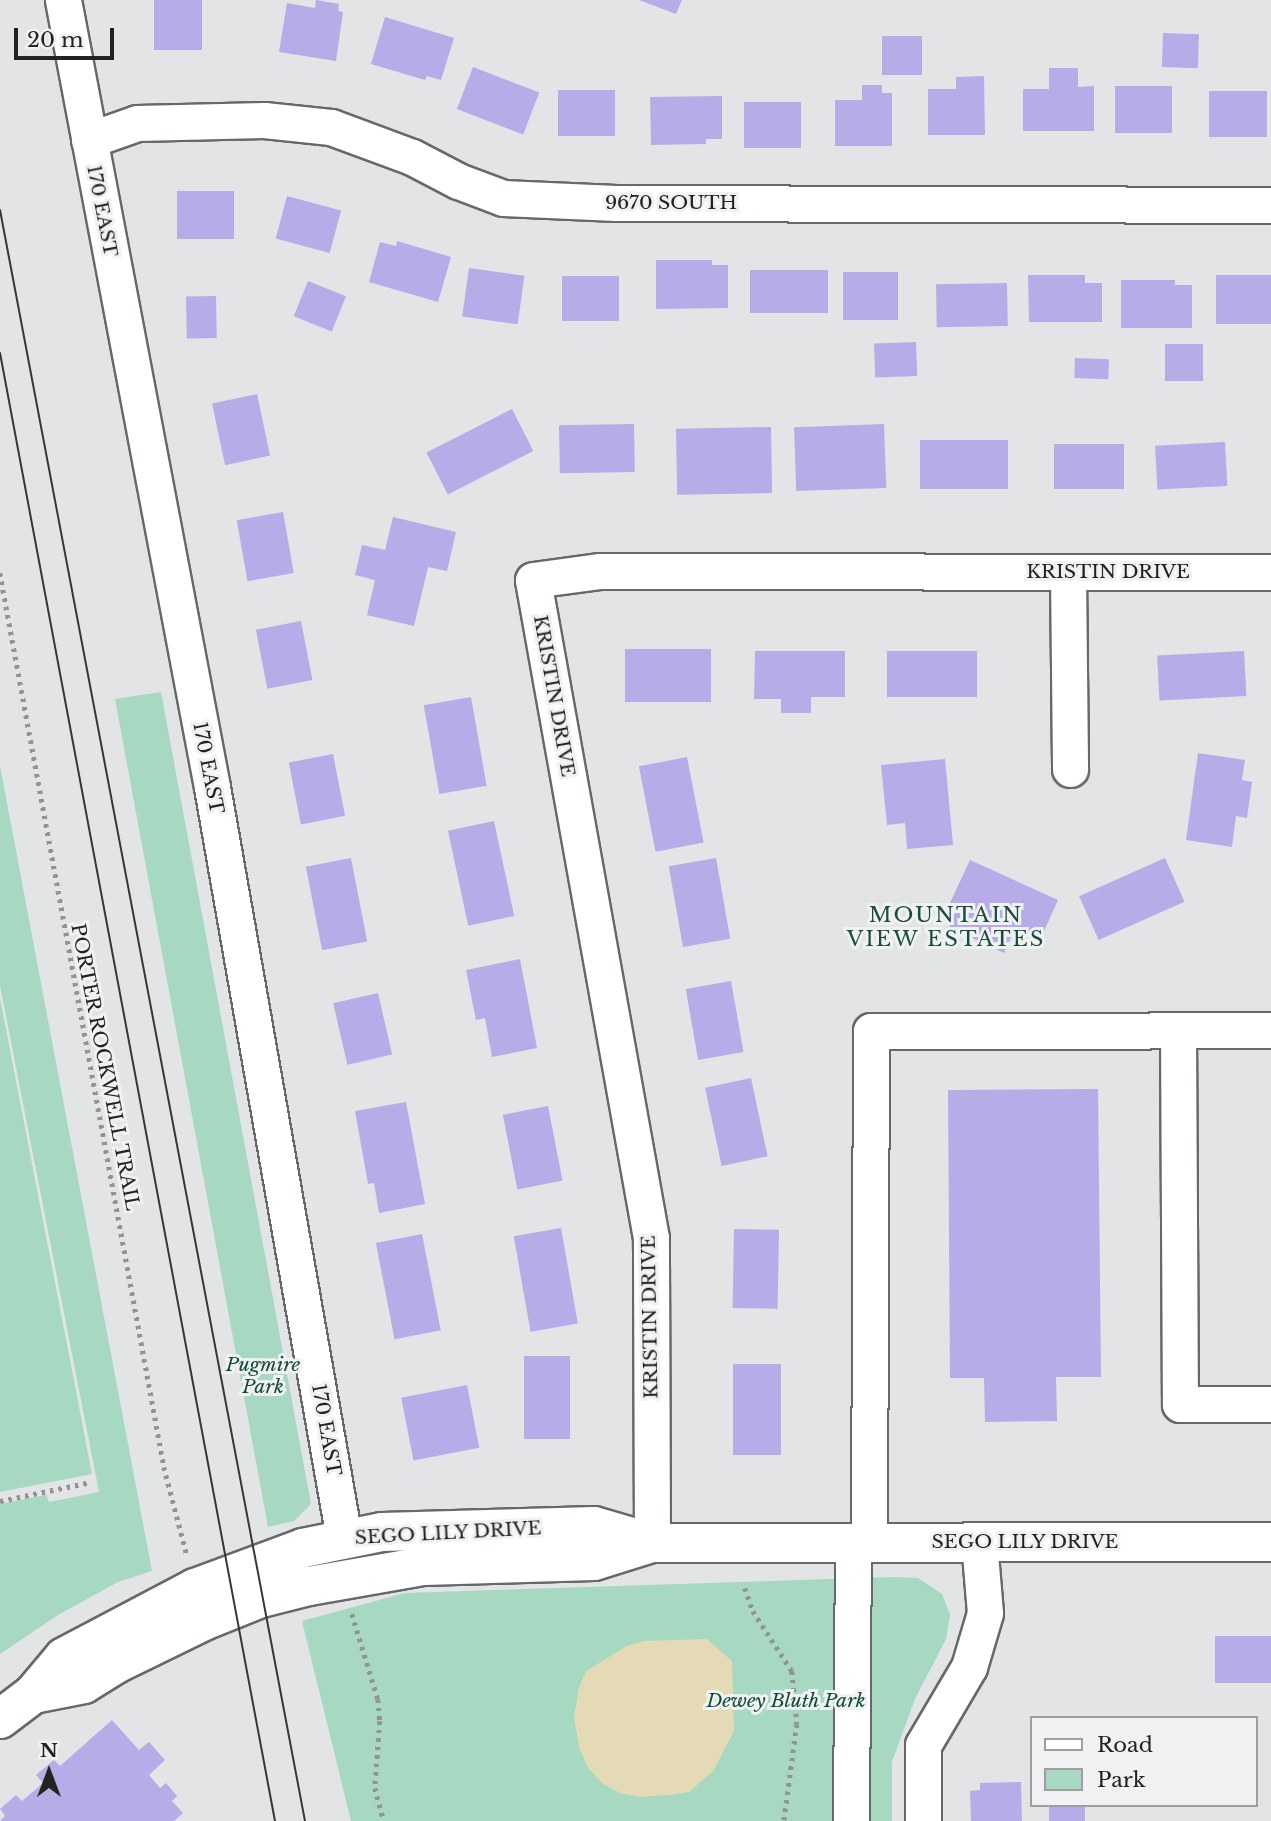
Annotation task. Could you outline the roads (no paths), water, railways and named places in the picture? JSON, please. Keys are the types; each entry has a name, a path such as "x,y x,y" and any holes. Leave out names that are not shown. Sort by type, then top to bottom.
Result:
{"main road":[{"name":"SEGO LILY DRIVE","path":"0,1719 33,1694 64,1657 183,1594 255,1564 344,1538 417,1531 594,1526 652,1543 1271,1542"},
{"name":"SEGO LILY DRIVE","path":"33,1694 84,1684 116,1664 204,1621 261,1598 309,1586 424,1566 594,1561 652,1543"}],"street":[{"name":"170 EAST","path":"63,0 212,787 344,1538"},
{"name":"9670 SOUTH","path":"89,140 137,123 264,120 331,127 412,157 458,181 503,198 616,203 1271,205"},
{"name":"KRISTIN DRIVE","path":"652,1543 650,1238 533,580 600,571 1271,572"},
{"path":"1068,573 1070,769"},
{"path":"1178,1030 1180,1404 1271,1405"},
{"path":"850,1821 861,1543 871,1031 1271,1030"},
{"path":"923,1821 923,1745 970,1667 985,1613 979,1542"}],"tram line":[{"path":"0,210 305,1821"},
{"path":"0,353 275,1821"}],"district":[{"name":"MOUNTAIN VIEW ESTATES","path":"946,927"}],"park label":[{"name":"Pugmire Park","path":"263,1376"},
{"name":"Dewey Bluth Park","path":"786,1701"}]}
